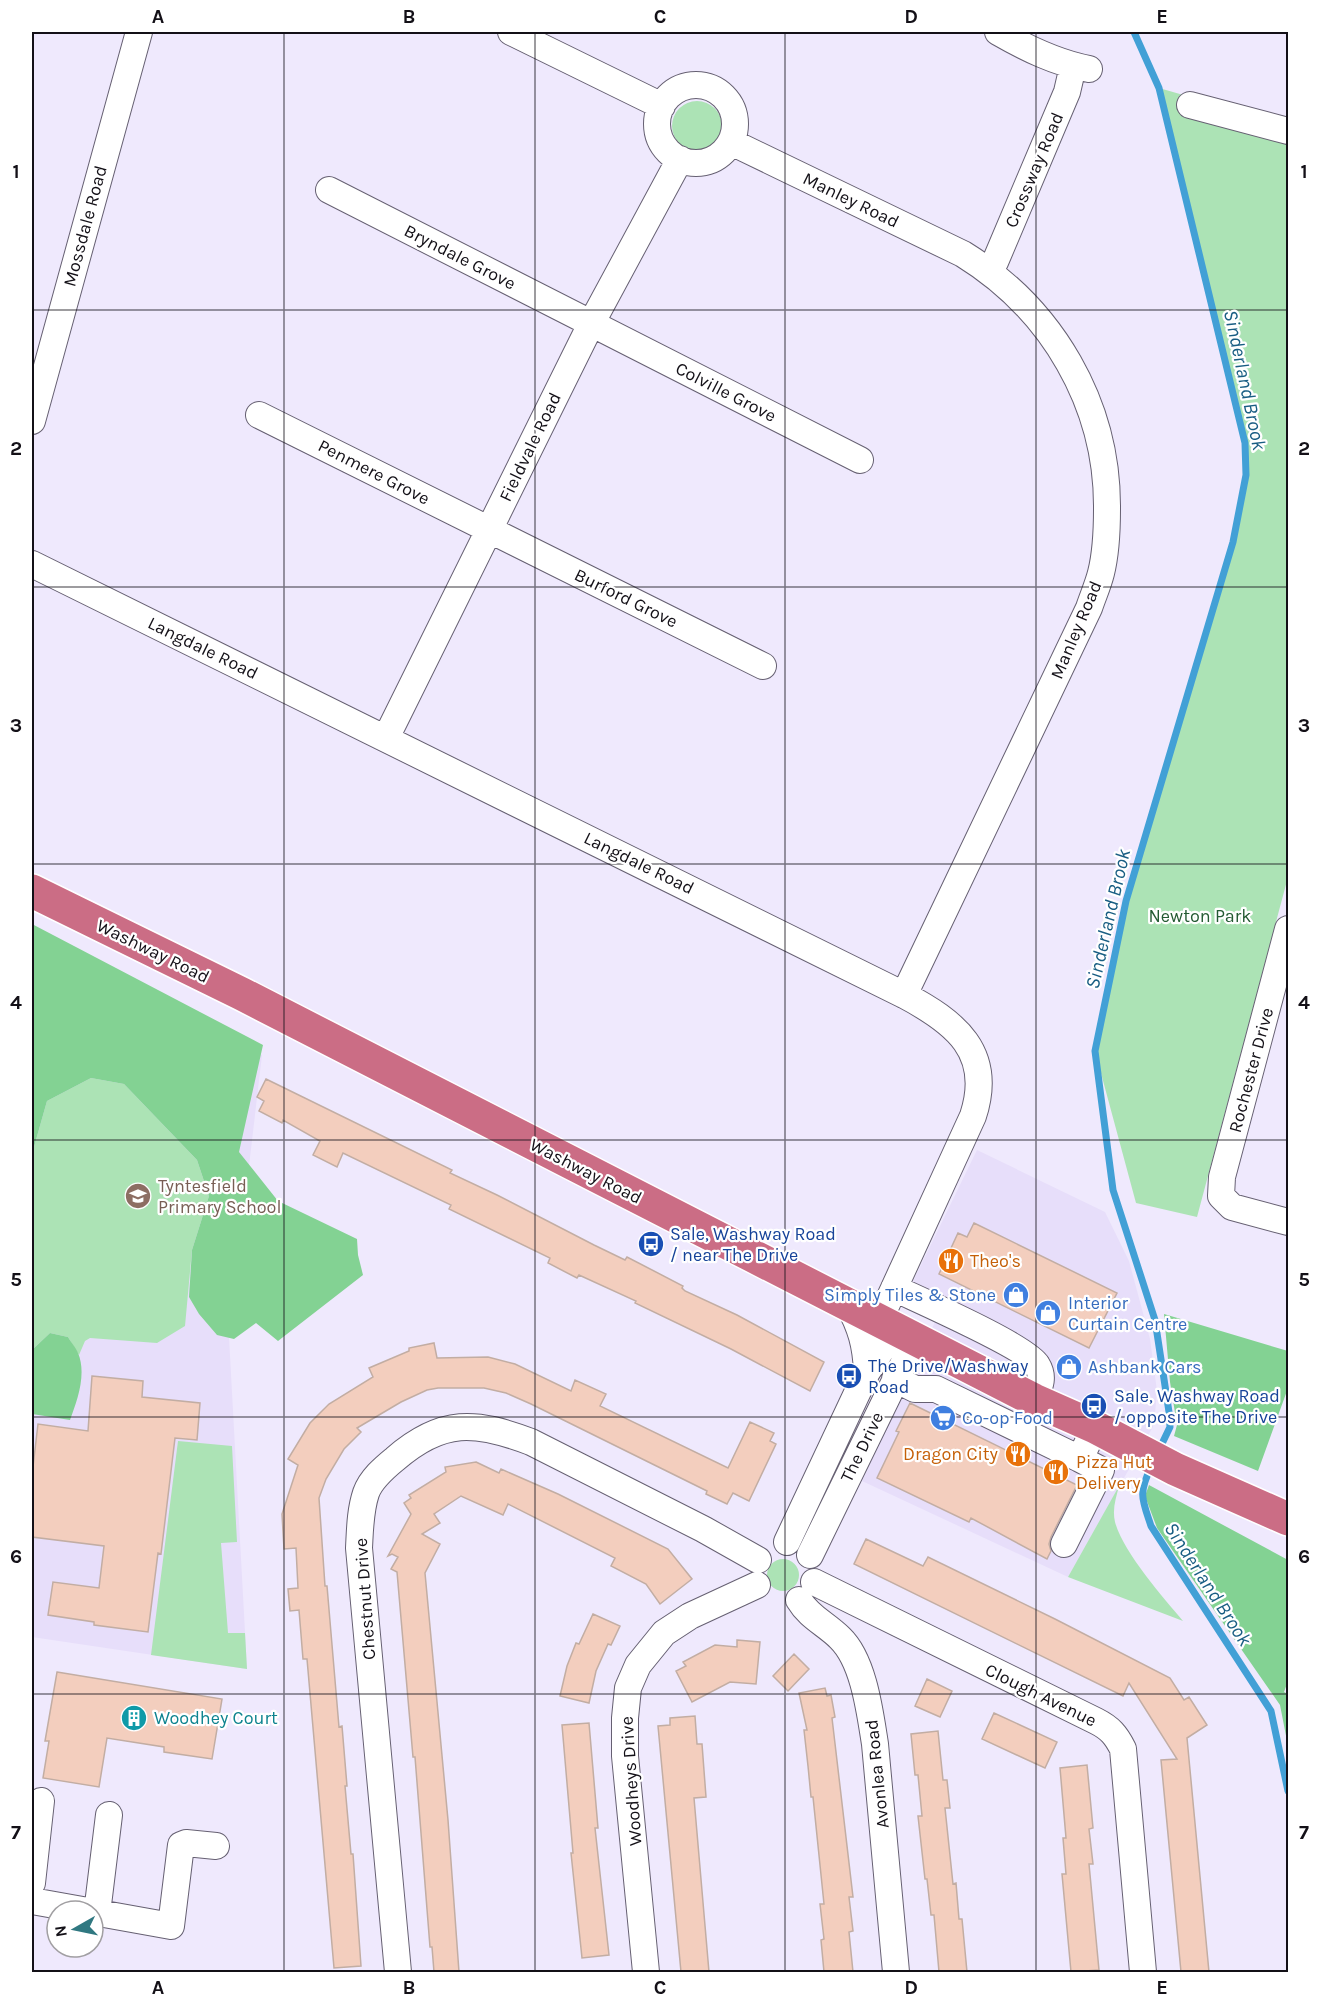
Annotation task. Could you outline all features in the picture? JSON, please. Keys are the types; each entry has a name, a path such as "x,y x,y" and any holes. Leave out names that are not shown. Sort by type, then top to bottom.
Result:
{"highway":[{"name":"Washway Road","path":"32,891 242,994 1034,1400 1095,1427 1175,1469 1288,1519"}],"street":[{"name":"Mossdale Road","path":"32,421 139,32"},
{"path":"511,32 662,106"},
{"name":"Crossway Road","path":"987,269 995,262 1067,92 1081,67 1019,44 998,32"},
{"path":"694,85 708,87 720,93 729,103 734,115 735,129 731,142 724,151 703,162 680,159 662,142 658,130 658,118 662,106 670,95 681,88 694,85"},
{"path":"1190,105 1288,131"},
{"name":"Manley Road","path":"731,142 963,254 987,269 1012,290 1039,319 1063,352 1082,387 1094,419 1102,452 1107,492 1107,534 1101,572 1089,608 904,995"},
{"name":"Fieldvale Road","path":"386,738 591,324 680,159"},
{"name":"Bryndale Grove","path":"329,190 591,324"},
{"name":"Colville Grove","path":"591,324 860,460"},
{"name":"Penmere Grove","path":"259,415 489,530"},
{"name":"Burford Grove","path":"489,530 763,666"},
{"name":"Langdale Road","path":"32,564 904,995 934,1010 952,1024 967,1042 976,1064 980,1083 978,1101 894,1288 896,1330"},
{"name":"Rochester Drive","path":"1288,929 1222,1177 1221,1196 1232,1207 1288,1222"},
{"path":"894,1288 998,1338 1034,1361 1039,1367 1042,1383 1034,1400"},
{"path":"848,1304 862,1331 867,1372"},
{"name":"The Drive","path":"787,1542 867,1372 896,1330"},
{"name":"The Drive","path":"810,1555 895,1379 896,1330"},
{"path":"895,1379 915,1389 936,1389 1101,1470 1064,1544"},
{"name":"Chestnut Drive","path":"398,1972 359,1548 360,1520 366,1492 376,1476 410,1446 433,1433 461,1426 503,1431 553,1453 703,1528 757,1572"},
{"path":"1080,1459 1095,1427"},
{"path":"787,1542 795,1544 810,1555 814,1564 806,1591 791,1603 767,1598 757,1572 769,1547 787,1542"},
{"name":"Woodheys Drive","path":"646,1972 626,1756 625,1718 628,1688 638,1665 664,1633 757,1572"},
{"name":"Avonlea Road","path":"806,1591 804,1610 842,1639 853,1656 862,1679 875,1744 896,1972"},
{"name":"Clough Avenue","path":"806,1591 1096,1721 1109,1728 1117,1737 1123,1749 1143,1972"},
{"path":"32,1883 41,1801"},
{"path":"95,1899 109,1815"},
{"path":"105,1914 171,1926 181,1845 186,1843 216,1846"}],"shaded area":[{"name":"Tyntesfield Primary School","path":"32,934 262,1055 229,1337 247,1669 32,1637"},
{"path":"977,1150 1105,1212 1129,1261 1150,1339 1157,1391 1154,1425 1068,1577 862,1481 935,1322 903,1302"}],"green space":[{"name":"Newton Park","path":"1159,88 1288,125 1288,877 1197,1217 1136,1203 1095,1051 1126,901 1233,542 1246,475 1245,443"},
{"path":"702,101 715,108 721,116 721,136 715,144 707,150 692,151 679,144 673,136 672,121 679,108 687,102"},
{"path":"32,924 263,1045 239,1152 278,1201 357,1239 363,1275 278,1341 256,1323 234,1339 217,1335 199,1314 189,1297 192,1250 209,1196 197,1160 124,1084 91,1078 47,1101 32,1154"},
{"path":"91,1078 124,1084 197,1160 209,1196 192,1250 185,1326 157,1343 90,1338 85,1341 79,1355 68,1337 50,1333 32,1350 32,1154 47,1101"},
{"path":"1164,1314 1288,1351 1288,1388 1258,1471 1174,1436 1177,1425 1170,1382"},
{"path":"50,1333 68,1337 81,1361 80,1387 70,1420 32,1414 32,1350"},
{"path":"178,1441 232,1446 237,1542 221,1543 228,1633 245,1633 247,1669 151,1655"},
{"path":"1149,1485 1288,1560 1288,1681 1284,1692 1288,1694 1288,1746 1280,1705 1157,1528 1145,1496"},
{"path":"1119,1486 1114,1513 1119,1534 1145,1574 1183,1621 1068,1577"},
{"path":"783,1559 795,1563 799,1575 795,1587 783,1591 771,1587 767,1575 771,1563"}],"building":[{"path":"266,1079 452,1170 450,1173 594,1245 625,1260 627,1257 683,1286 685,1291 737,1315 824,1362 810,1391 731,1349 635,1303 636,1301 579,1275 577,1278 548,1263 550,1258 449,1209 451,1205 343,1153 337,1167 313,1155 320,1141 283,1120 282,1123 259,1111 264,1101 257,1097"},
{"path":"974,1223 1117,1293 1089,1348 939,1274 958,1233 967,1237"},
{"path":"434,1343 437,1358 488,1357 515,1364 571,1391 575,1380 606,1394 600,1406 728,1468 750,1422 774,1433 770,1441 776,1444 749,1501 733,1493 727,1504 706,1494 707,1491 531,1404 506,1393 484,1388 427,1390 401,1402 357,1428 361,1432 344,1449 326,1479 319,1498 339,1727 342,1726 361,1966 334,1968 307,1659 303,1659 299,1610 290,1611 288,1589 298,1588 296,1548 284,1549 282,1514 298,1465 288,1459 310,1423 329,1404 373,1377 369,1368 409,1351 409,1348"},
{"path":"92,1376 143,1381 142,1397 200,1403 197,1440 175,1438 161,1554 158,1553 148,1632 94,1625 94,1622 48,1615 53,1582 99,1588 104,1546 32,1537 32,1475 38,1424 88,1431"},
{"path":"910,1403 1077,1485 1051,1537 1049,1544 1051,1551 1047,1559 971,1518 969,1522 877,1478"},
{"path":"476,1462 499,1473 501,1469 558,1494 668,1549 692,1579 660,1604 646,1584 611,1566 615,1558 508,1504 503,1515 461,1496 434,1514 440,1523 422,1534 440,1544 425,1573 448,1820 459,1972 434,1972 397,1572 391,1569 398,1557 392,1554 388,1556 411,1514 404,1503 411,1498 409,1495 446,1472 445,1467"},
{"path":"866,1539 923,1566 928,1557 1055,1619 1170,1678 1184,1700 1189,1697 1207,1725 1187,1738 1209,1972 1181,1972 1161,1760 1177,1759 1129,1683 1123,1696 854,1564"},
{"path":"593,1614 620,1626 611,1645 608,1644 596,1671 589,1703 560,1696 567,1666 576,1643 579,1644"},
{"path":"737,1640 760,1642 756,1684 730,1682 692,1702 676,1671 686,1666 683,1662 715,1645 737,1647"},
{"path":"794,1654 809,1669 788,1691 773,1676"},
{"name":"Woodhey Court","path":"57,1672 222,1699 212,1759 164,1752 164,1747 107,1738 99,1787 43,1778 49,1741 45,1741"},
{"path":"927,1679 952,1691 940,1717 915,1706"},
{"path":"825,1688 827,1696 831,1695 835,1717 832,1718 853,1897 849,1897 853,1931 849,1932 853,1972 824,1972 821,1940 824,1939 820,1904 824,1904 804,1730 807,1730 799,1693"},
{"path":"994,1713 1057,1742 1045,1768 982,1739"},
{"path":"695,1716 697,1744 702,1744 706,1797 694,1798 709,1972 681,1972 658,1726 670,1725 670,1718"},
{"path":"589,1723 598,1828 595,1828 609,1955 582,1958 571,1853 573,1853 562,1725"},
{"path":"938,1731 943,1780 947,1780 950,1808 945,1808 953,1884 956,1883 959,1919 962,1919 967,1972 939,1972 934,1915 931,1915 927,1879 925,1879 918,1816 922,1816 911,1734"},
{"path":"1087,1765 1093,1828 1089,1829 1093,1864 1089,1864 1099,1970 1071,1972 1062,1874 1066,1874 1063,1838 1066,1838 1060,1768"}],"waterway":[{"name":"Sinderland Brook","path":"1134,32 1159,88 1245,443 1246,475 1233,542 1126,901 1095,1051 1113,1190 1155,1320 1170,1427 1158,1452"},
{"name":"Sinderland Brook","path":"1151,1467 1143,1490 1145,1509 1151,1526 1271,1711 1288,1791"}],"place":[{"name":"Tyntesfield Primary School","path":"138,1196"},
{"name":"Sale, Washway Road / near The Drive","path":"651,1244"},
{"name":"Theo's","path":"951,1261"},
{"name":"Simply Tiles & Stone","path":"1016,1295"},
{"name":"Interior Curtain Centre","path":"1048,1313"},
{"name":"Ashbank Cars","path":"1069,1367"},
{"name":"The Drive/Washway Road","path":"849,1376"},
{"name":"Sale, Washway Road / opposite The Drive","path":"1094,1406"},
{"name":"Co-op Food","path":"943,1418"},
{"name":"Dragon City","path":"1018,1454"},
{"name":"Pizza Hut Delivery","path":"1056,1472"},
{"name":"Woodhey Court","path":"134,1718"}]}
